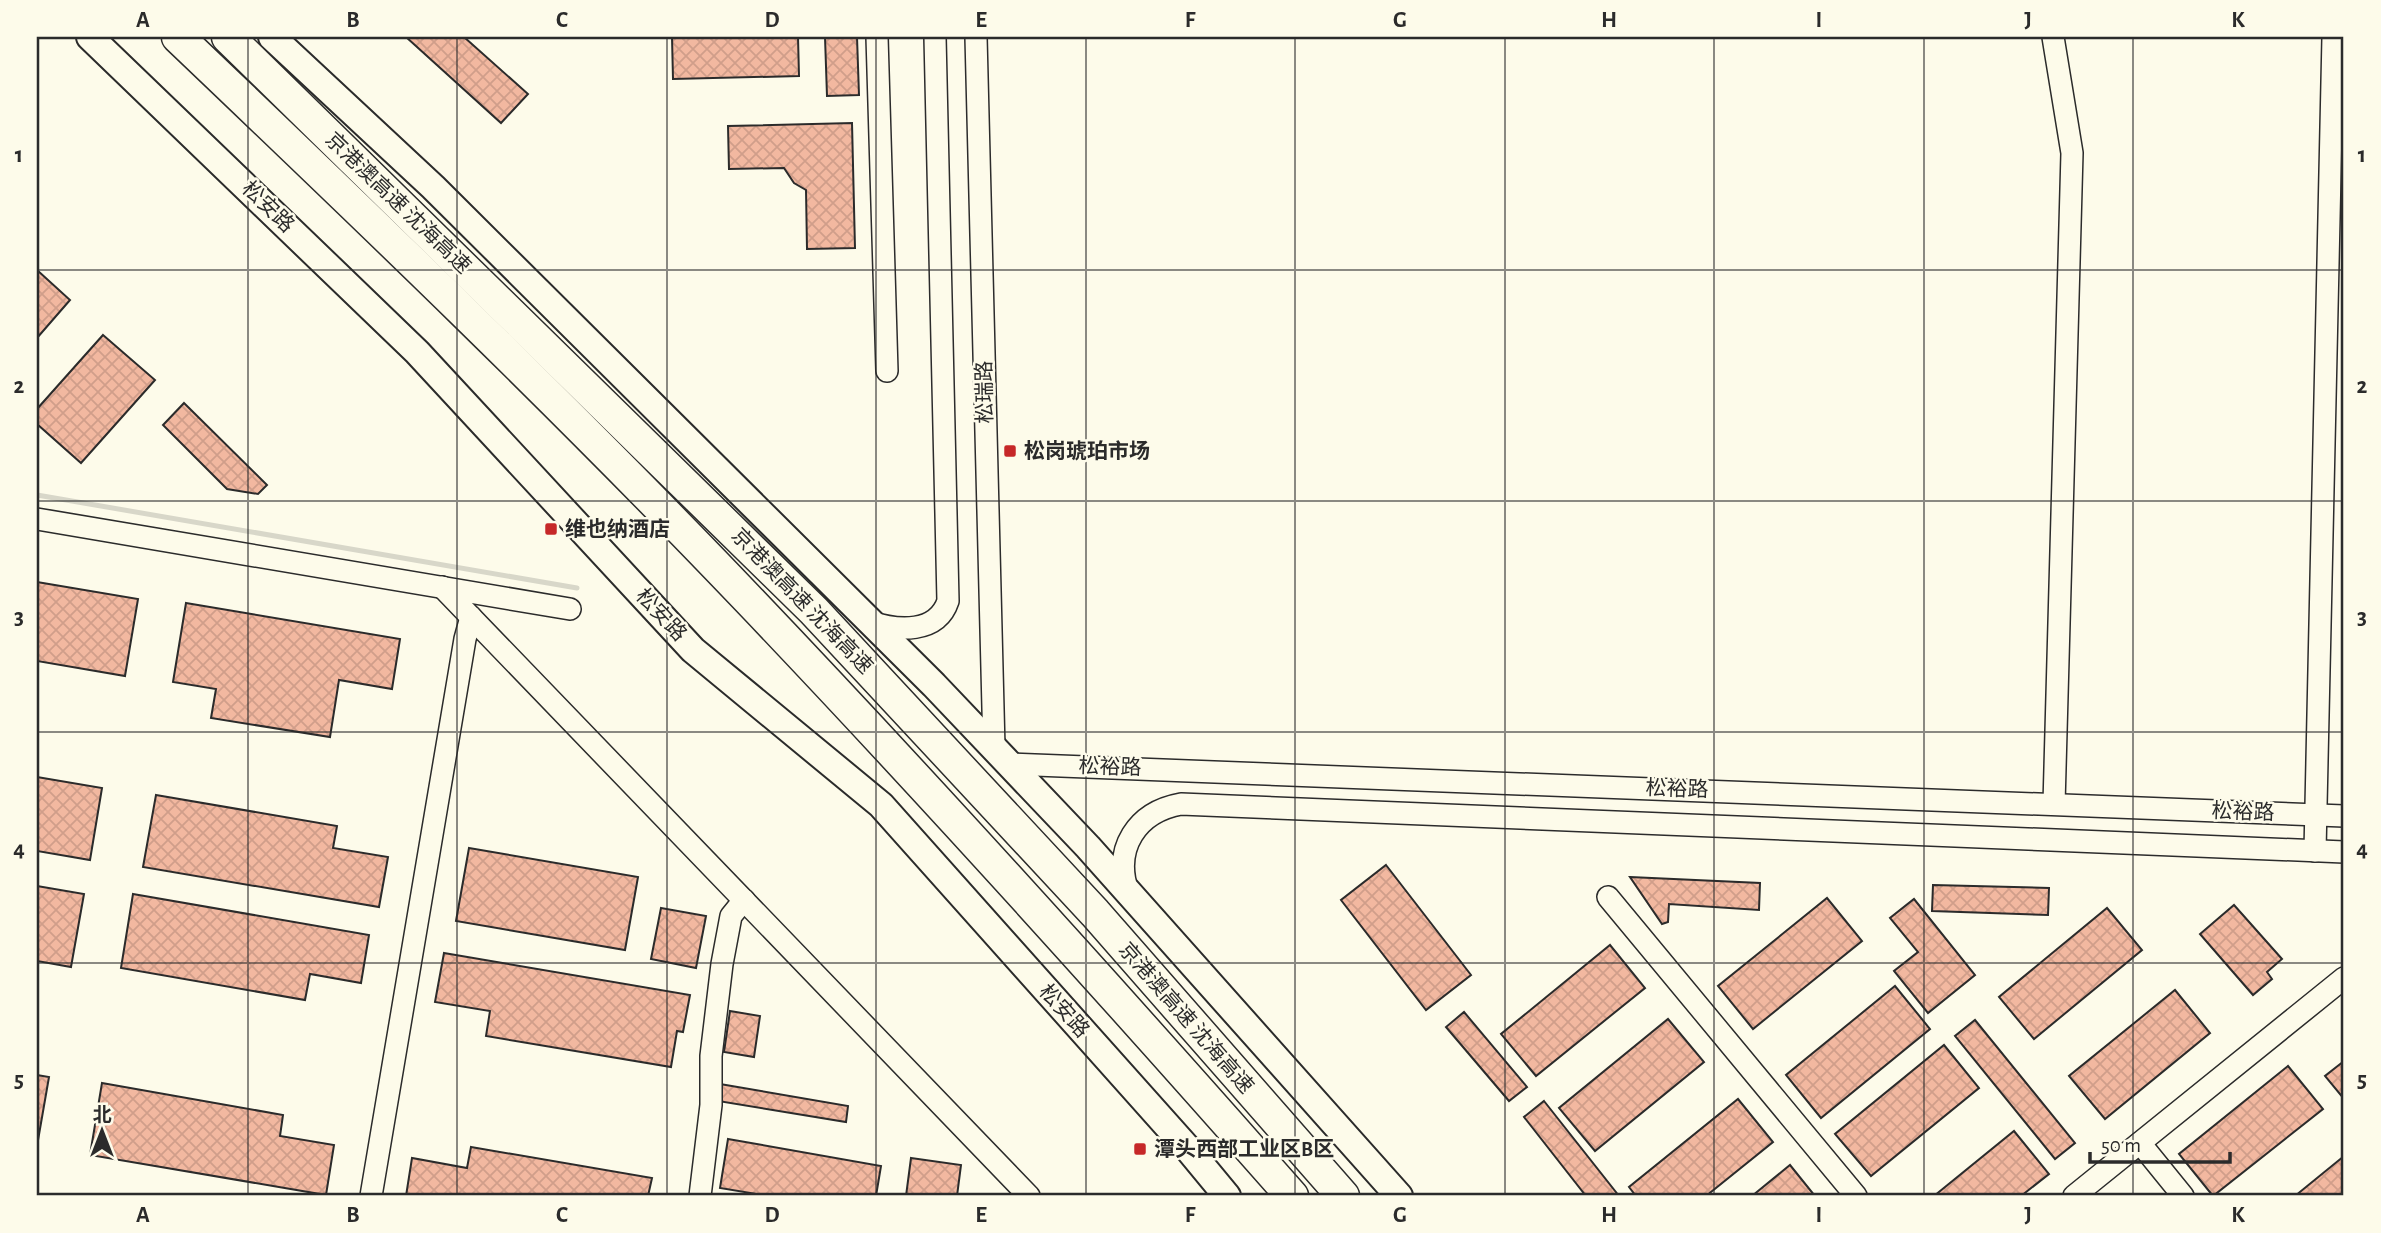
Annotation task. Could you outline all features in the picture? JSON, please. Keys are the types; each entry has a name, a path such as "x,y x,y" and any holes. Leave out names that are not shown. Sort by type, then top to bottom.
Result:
{"highway":[{"name":"京港澳高速 沈海高速","path":"178,37 434,281 747,597 1061,934 1292,1196"},
{"name":"京港澳高速 沈海高速","path":"228,37 814,611 1095,913 1343,1196"}],"main road":[{"name":"松安路","path":"90,37 417,352 693,650 881,805 1227,1196"},
{"path":"272,37 433,187 1002,756 1128,892 1399,1196"}],"street":[{"path":"877,37 887,371"},
{"name":"松瑞路","path":"870,622 889,627 924,625 941,616 948,601 935,37"},
{"name":"松瑞路","path":"976,37 1002,756"},
{"path":"2053,37 2072,153 2054,804"},
{"path":"2315,851 2333,37"},
{"path":"37,519 570,608"},
{"path":"442,587 1029,1196"},
{"path":"371,1196 465,639 471,617"},
{"name":"松裕路","path":"1002,756 2344,816"},
{"name":"松裕路","path":"1128,892 1124,866 1128,844 1137,827 1155,811 1181,804 2344,852"},
{"path":"1608,897 1856,1196"},
{"path":"700,1196 711,1105 711,1056 730,916 744,900"},
{"path":"2074,1196 2344,978"},
{"path":"2140,1143 2183,1196"}],"building":[{"path":"406,37 464,37 528,94 501,123"},
{"path":"672,37 798,37 799,76 673,79"},
{"path":"825,37 857,37 859,95 827,96"},
{"path":"852,123 855,248 807,249 806,190 794,183 784,168 729,169 728,126"},
{"path":"37,270 70,300 37,338"},
{"path":"103,335 155,380 81,463 37,424 37,409"},
{"path":"184,403 267,485 258,494 227,489 163,425"},
{"path":"37,582 138,599 125,676 37,661"},
{"path":"186,603 400,639 392,689 339,680 330,737 211,718 216,689 173,682"},
{"path":"37,777 102,788 90,860 37,851"},
{"path":"156,795 337,826 333,848 388,857 379,907 143,867"},
{"path":"469,848 638,877 625,950 456,921"},
{"path":"1386,865 1471,975 1426,1010 1341,900"},
{"path":"1630,877 1760,883 1759,910 1669,904 1668,922 1662,924"},
{"path":"1933,885 2049,888 2048,915 1932,911"},
{"path":"37,886 84,894 71,967 37,961"},
{"path":"133,894 369,935 361,983 310,974 305,1000 121,968"},
{"path":"1827,898 1862,941 1753,1029 1718,986"},
{"path":"1914,899 1975,975 1928,1013 1894,971 1918,952 1890,918"},
{"path":"2234,905 2282,959 2267,972 2272,979 2253,995 2200,934"},
{"path":"661,908 706,916 696,968 651,959"},
{"path":"2107,908 2142,950 2034,1039 1999,997"},
{"path":"1610,945 1645,988 1536,1076 1501,1034"},
{"path":"444,953 690,995 683,1032 677,1031 671,1067 486,1036 490,1011 435,1002"},
{"path":"1895,986 1930,1029 1821,1118 1786,1075"},
{"path":"2175,990 2210,1033 2105,1119 2069,1076"},
{"path":"730,1011 760,1016 754,1057 724,1052"},
{"path":"1464,1012 1527,1087 1509,1101 1446,1027"},
{"path":"1668,1019 1704,1062 1595,1151 1559,1108"},
{"path":"1975,1020 2075,1143 2055,1159 1955,1036"},
{"path":"1944,1045 1979,1088 1871,1176 1835,1134"},
{"path":"2344,1061 2344,1099 2325,1076"},
{"path":"2288,1066 2323,1109 2213,1196 2179,1154"},
{"path":"37,1075 49,1077 37,1146"},
{"path":"102,1083 283,1115 280,1136 334,1145 326,1195 90,1155"},
{"path":"720,1084 848,1106 846,1122 718,1101"},
{"path":"1738,1099 1773,1142 1706,1196 1636,1196 1629,1187"},
{"path":"1544,1101 1619,1196 1586,1196 1524,1117"},
{"path":"2014,1131 2049,1174 2021,1196 1934,1196"},
{"path":"728,1139 881,1166 876,1196 768,1196 720,1188"},
{"path":"471,1147 652,1178 648,1196 406,1196 412,1158 467,1168"},
{"path":"2344,1156 2344,1196 2295,1196"},
{"path":"911,1158 961,1165 957,1196 906,1196"},
{"path":"1790,1165 1815,1196 1752,1196"}],"waterway":[{"path":"37,495 577,588"}],"place":[{"name":"松岗琥珀市场","path":"1010,451"},
{"name":"维也纳酒店","path":"551,529"},
{"name":"潭头西部工业区B区","path":"1140,1149"}]}
